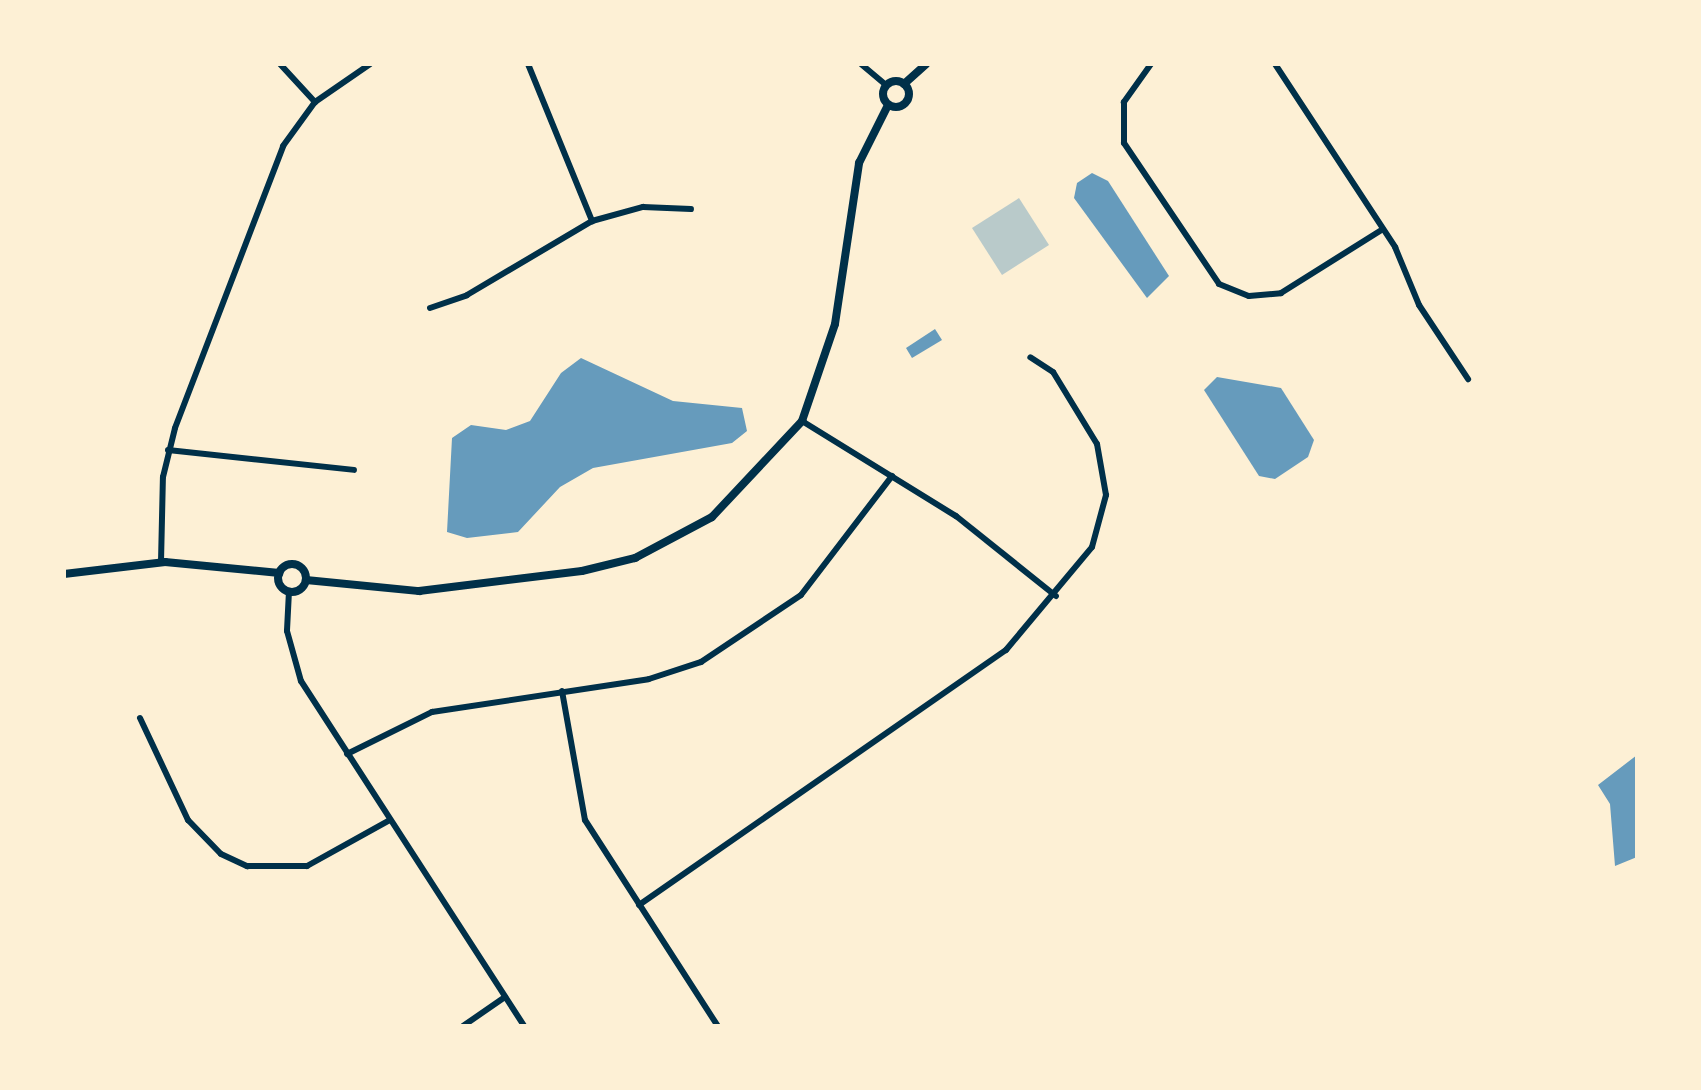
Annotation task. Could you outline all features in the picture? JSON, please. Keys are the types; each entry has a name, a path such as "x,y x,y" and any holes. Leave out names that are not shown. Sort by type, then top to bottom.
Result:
{"street":[{"path":"280,64 315,102"},
{"path":"161,562 168,450 283,146 315,102 370,64"},
{"path":"528,64 592,221"},
{"path":"861,64 886,85 904,84 926,64"},
{"path":"1151,64 1124,102 1124,143 1219,284 1249,296 1281,293 1383,229"},
{"path":"1275,64 1383,229 1419,305 1468,379"},
{"path":"888,105 906,101 904,84"},
{"path":"289,591 306,580 419,591 635,558 712,517 802,421 835,324 859,163 888,105 886,85"},
{"path":"430,308 467,295 592,221 643,207 691,209"},
{"path":"639,905 1006,650 1056,596 1092,547 1106,495 1104,466 1053,372 1030,357"},
{"path":"802,421 892,476 1056,596"},
{"path":"168,450 354,470"},
{"path":"347,754 432,712 685,669 761,625 819,577 892,476"},
{"path":"64,574 161,562 279,573 298,565 306,580"},
{"path":"279,573 289,591 296,671 524,1026"},
{"path":"562,691 582,812 718,1026"},
{"path":"140,718 188,820 221,854 247,866 275,870 323,861 390,820"},
{"path":"463,1026 505,997"}],"shaded area":[{"path":"1019,198 1049,245 1002,275 972,228"}],"water":[{"path":"1092,173 1108,181 1169,276 1147,298 1074,198 1077,183"},
{"path":"935,329 942,340 912,358 906,348"},
{"path":"581,358 673,401 742,408 747,431 732,443 593,468 560,487 518,532 467,538 447,532 452,438 471,425 506,430 530,421 561,373"},
{"path":"1217,377 1281,388 1314,440 1308,457 1275,479 1259,476 1204,390"},
{"path":"1637,755 1637,857 1615,866 1610,804 1598,785"}]}
